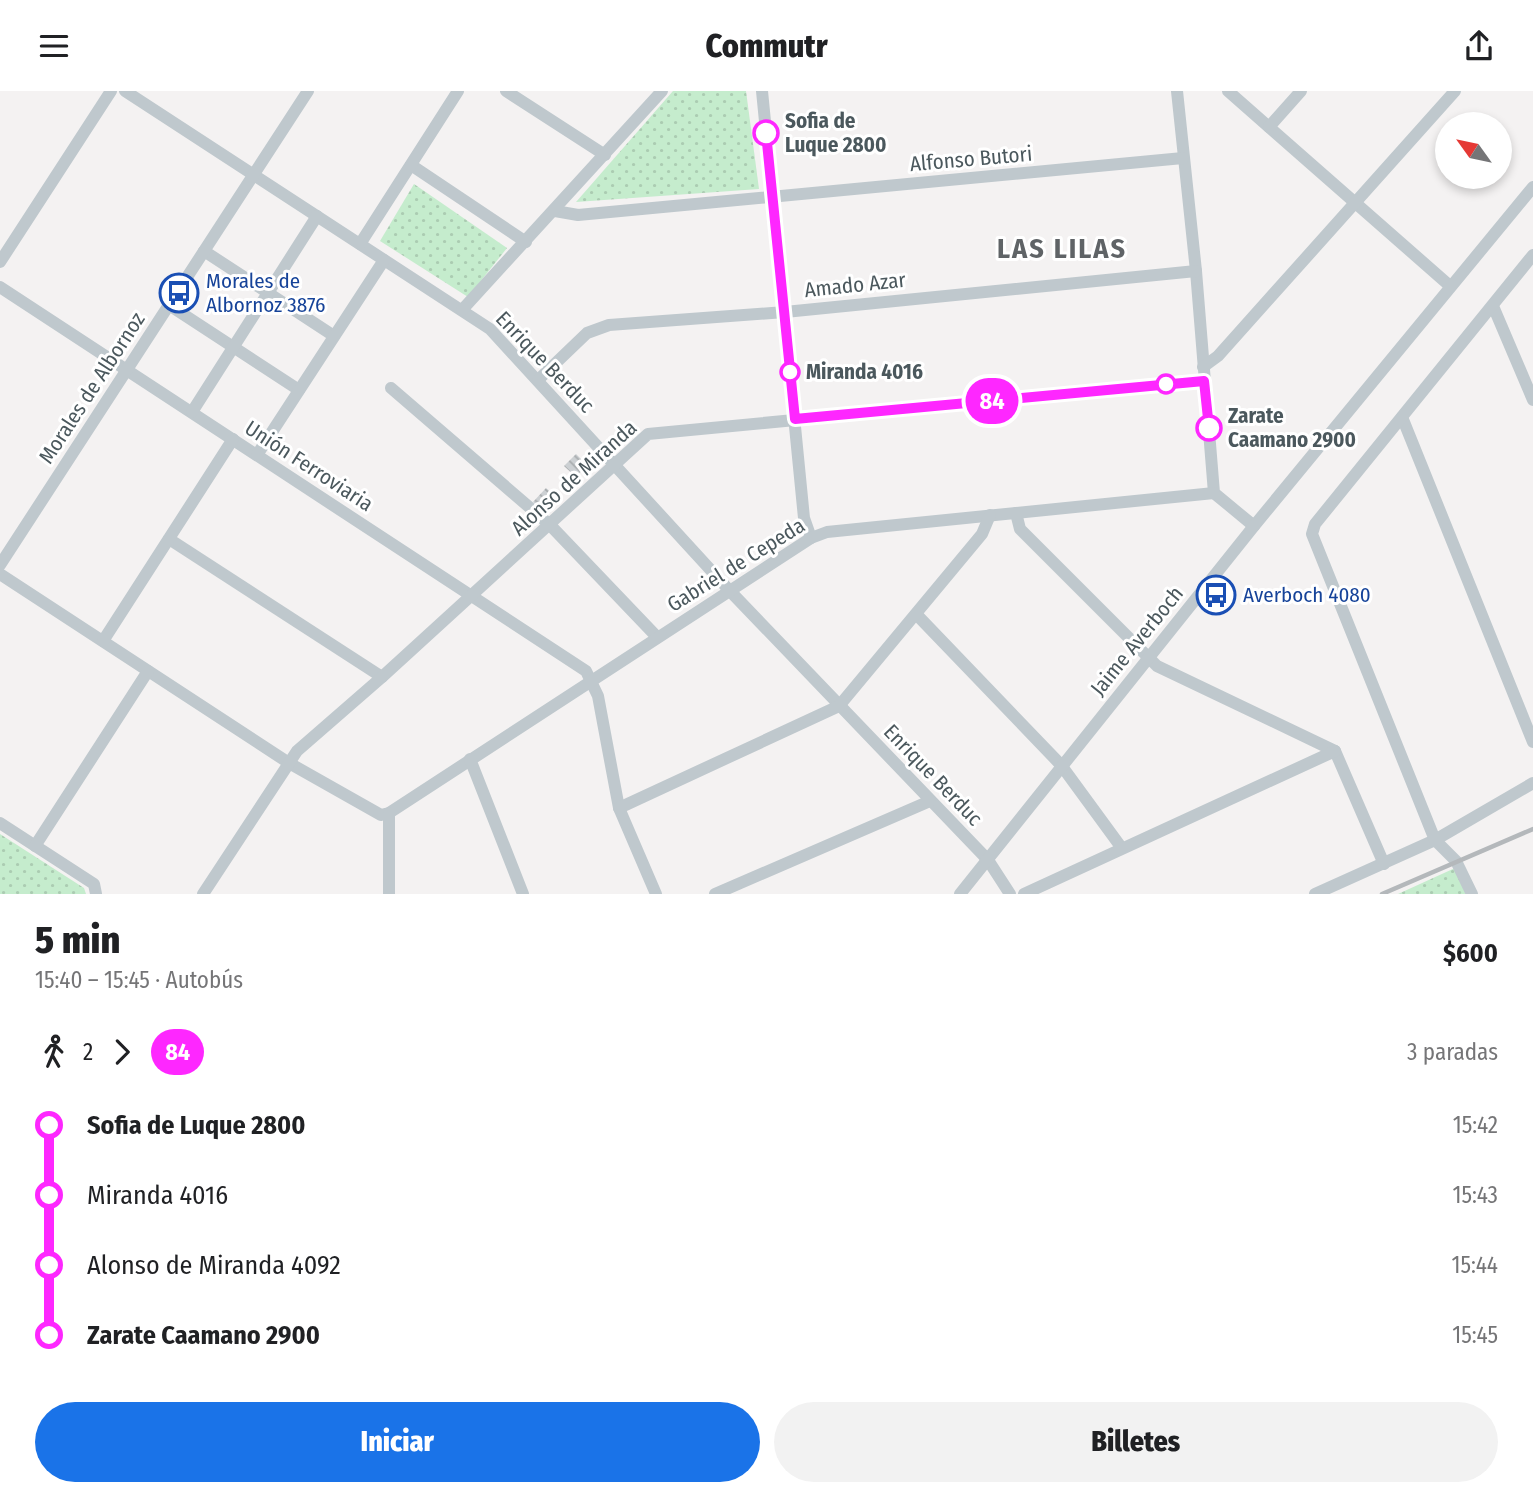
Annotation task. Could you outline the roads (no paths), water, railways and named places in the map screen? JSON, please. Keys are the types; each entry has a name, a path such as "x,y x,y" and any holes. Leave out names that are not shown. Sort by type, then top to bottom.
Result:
{"street":[{"path":"0,262 111,91"},
{"name":"Enrique Berduc","path":"125,91 490,329 729,590 988,860 1010,894"},
{"name":"Morales de Albornoz","path":"0,565 308,91"},
{"path":"360,244 458,91"},
{"path":"506,91 605,155"},
{"path":"462,310 662,91"},
{"path":"762,91 804,518 811,538"},
{"path":"1177,91 1196,271 1214,493 1254,526"},
{"path":"1228,91 1450,286"},
{"path":"1269,127 1301,91"},
{"path":"1203,367 1218,356 1455,91"},
{"name":"Alfonso Butori","path":"555,211 578,215 1183,158"},
{"path":"411,165 526,242"},
{"name":"Jaime Averboch","path":"960,894 1254,526 1533,187"},
{"path":"192,412 317,216"},
{"path":"204,251 334,336"},
{"path":"1472,894 1456,861 1435,840 1314,543 1315,524 1533,255"},
{"path":"257,455 384,260"},
{"name":"Amado Azar","path":"538,380 587,333 598,328 1196,271"},
{"name":"Unión Ferroviaria","path":"0,287 576,663 592,681"},
{"path":"169,305 299,390"},
{"path":"1493,306 1533,400"},
{"name":"Alonso de Miranda","path":"203,894 297,751 550,525 640,439 655,433 1204,381"},
{"path":"391,388 550,525 657,637"},
{"path":"1402,417 1533,742"},
{"path":"103,641 233,439"},
{"name":"Gabriel de Cepeda","path":"389,813 729,590 811,538 827,531 1214,493"},
{"path":"1016,513 1020,529 1164,670 1335,751 1384,864"},
{"path":"619,808 839,706 982,534 990,515"},
{"path":"169,539 382,677"},
{"path":"0,574 289,763 373,813 389,813 388,894"},
{"path":"917,615 1062,765 1121,847"},
{"path":"35,846 148,671"},
{"path":"592,681 598,696 619,808 656,894"},
{"path":"1024,894 1121,847 1335,751"},
{"path":"470,759 523,894"},
{"path":"1315,894 1435,840 1533,783"},
{"path":"715,894 930,801"},
{"path":"0,823 97,891"}],"railway":[{"path":"1382,894 1533,829"}],"place":[{"name":"Sofia de Luque 2800","path":"766,133"},
{"name":"Morales de Albornoz 3876","path":"179,293"},
{"name":"Miranda 4016","path":"790,372"},
{"name":"Zarate Caamano 2900","path":"1209,428"},
{"name":"Averboch 4080","path":"1216,595"}],"district":[{"name":"LAS LILAS","path":"1062,248"}]}
